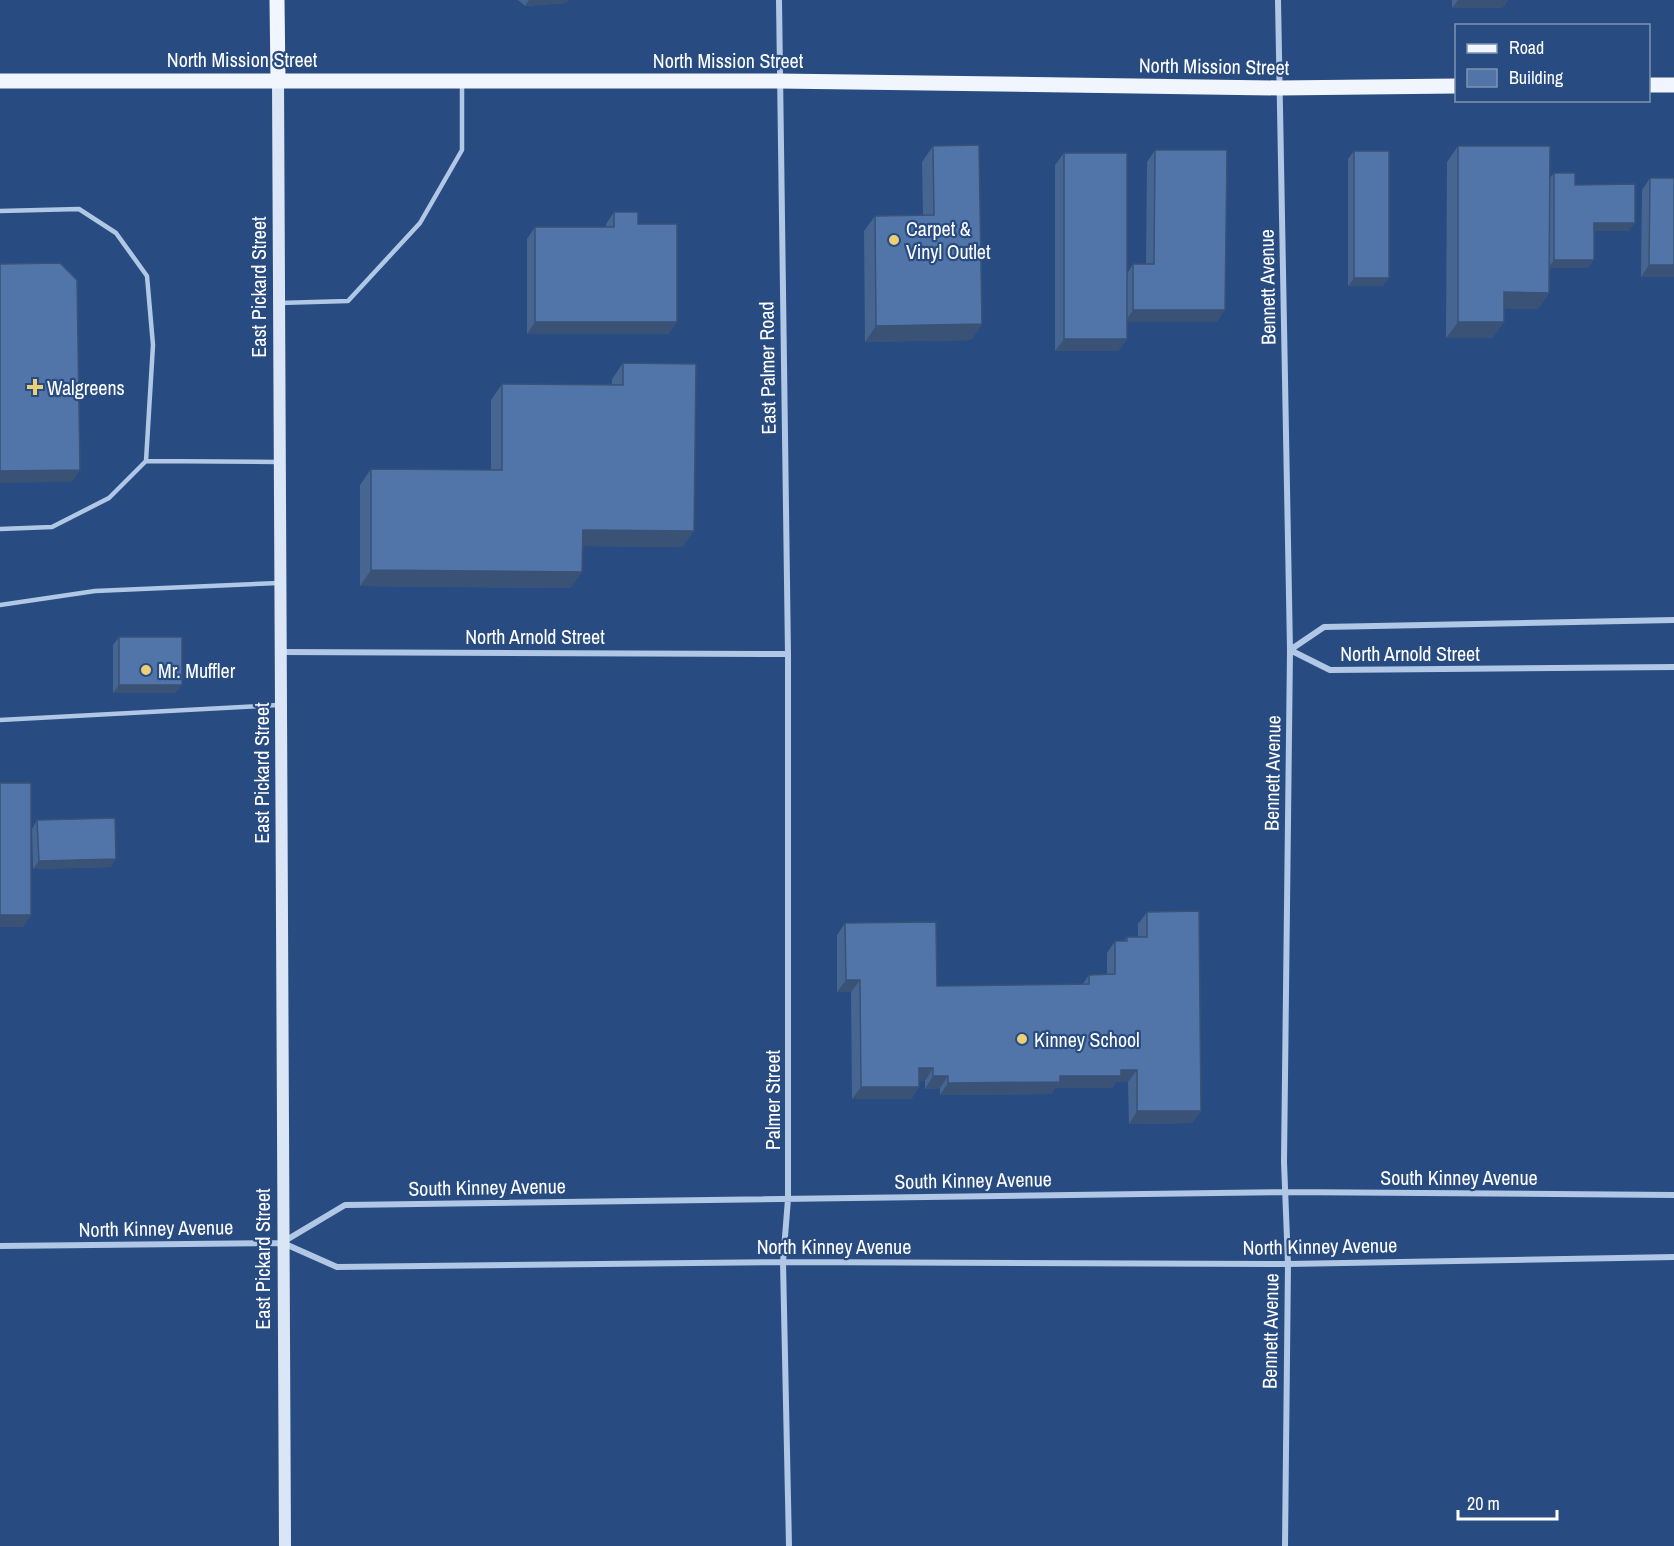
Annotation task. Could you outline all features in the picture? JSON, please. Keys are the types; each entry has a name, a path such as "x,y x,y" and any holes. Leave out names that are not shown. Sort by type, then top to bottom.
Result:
{"main road":[{"name":"East Pickard Street","path":"277,0 285,1546"},
{"name":"North Mission Street","path":"0,81 779,81 1280,88 1455,86"},
{"path":"1650,85 1674,85"}],"street":[{"name":"East Palmer Road","path":"779,0 788,654"},
{"name":"Bennett Avenue","path":"1278,0 1290,650 1284,1192 1288,1264 1285,1546"},
{"name":"North Arnold Street","path":"1674,620 1324,627 1290,650 1330,670 1674,667"},
{"name":"North Arnold Street","path":"282,652 788,654"},
{"name":"Palmer Street","path":"788,654 788,1199 783,1262 789,1546"},
{"name":"South Kinney Avenue","path":"283,1243 345,1205 1284,1192 1674,1195"},
{"name":"North Kinney Avenue","path":"0,1246 283,1243 337,1267 783,1262 1288,1264 1674,1257"}],"lane":[{"path":"279,303 348,301 420,223 462,150 462,81"},
{"path":"0,210 79,209 116,232 147,276 153,345 146,461 109,498 52,527 0,529"},
{"path":"146,461 280,462"},
{"path":"0,605 95,591 281,583"},
{"path":"0,720 282,705"}],"building":[{"path":"979,145 982,324 876,326 875,216 934,215 933,146"},
{"path":"1458,146 1550,146 1549,293 1504,292 1504,322 1458,322"},
{"path":"1155,150 1227,150 1225,310 1133,310 1133,264 1154,264"},
{"path":"1354,151 1389,151 1389,278 1354,278"},
{"path":"1064,153 1127,153 1127,339 1064,339"},
{"path":"1554,173 1575,173 1575,185 1635,184 1635,223 1594,223 1594,260 1554,260"},
{"path":"1650,178 1674,178 1674,265 1649,265"},
{"path":"614,212 638,212 638,224 677,224 677,322 535,322 535,227 614,227"},
{"name":"Walgreens","path":"60,263 77,280 80,470 0,471 0,264"},
{"path":"623,363 696,364 694,531 583,530 582,572 371,570 371,469 502,470 502,384 623,385"},
{"path":"119,637 182,637 182,685 119,685"},
{"path":"0,783 31,783 31,915 0,915"},
{"path":"115,818 116,859 39,861 37,820"},
{"name":"Kinney School","path":"1199,911 1201,1111 1137,1111 1137,1070 1121,1070 1121,1076 1060,1076 1060,1082 948,1083 948,1076 933,1076 933,1068 919,1068 919,1087 861,1087 860,980 846,980 845,923 936,922 937,986 1089,984 1089,975 1115,974 1115,941 1127,941 1127,937 1147,937 1147,912"}],"place":[{"name":"Carpet & Vinyl Outlet","path":"894,240"},
{"name":"Walgreens","path":"35,387"},
{"name":"Mr. Muffler","path":"146,670"},
{"name":"Kinney School","path":"1022,1039"}]}
